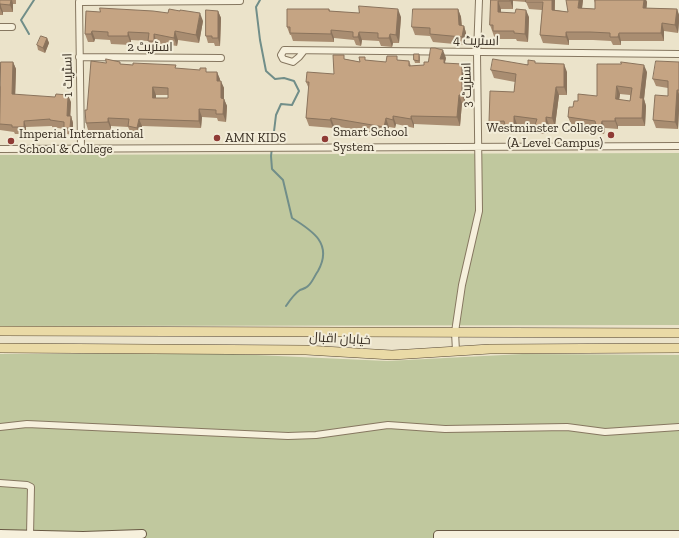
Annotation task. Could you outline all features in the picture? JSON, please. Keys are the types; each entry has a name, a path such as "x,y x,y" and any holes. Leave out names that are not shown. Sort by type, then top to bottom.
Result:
{"main road":[{"name":"خیابان اقبال","path":"0,331 679,333"},
{"name":"خیابان اقبال","path":"1,348 306,350 392,355 490,349 679,348"}],"street":[{"name":"اسٹریٹ 3","path":"456,351 455,332 462,285 479,211 477,53 479,0"},
{"name":"اسٹریٹ 1","path":"81,147 79,2 240,1"},
{"path":"0,27 12,27"},
{"name":"اسٹریٹ 4","path":"303,52 299,58 293,62 286,61 281,55 284,50 679,54"},
{"name":"اسٹریٹ 2","path":"79,57 220,58"},
{"path":"0,148 679,146"},
{"path":"0,427 27,424 288,436 316,435 388,425 445,429 567,427 606,432 679,427"},
{"path":"0,483 27,485 31,487 30,535"},
{"path":"0,534 142,534"},
{"path":"438,538 438,535 679,534"}],"green space":[{"path":"679,153 679,325 0,326 0,155"},
{"path":"212,353 387,361 523,354 679,355 679,538 0,538 0,354"}],"building":[{"path":"0,0 11,0 10,5 0,4"},
{"path":"491,0 510,0 498,1 498,12 515,13 516,9 526,10 525,34 514,33 514,31 493,31 493,25 490,25"},
{"path":"526,0 552,0 552,10 568,12 566,0 579,0 578,8 595,9 595,0 644,0 643,8 677,9 675,25 662,23 661,33 619,33 618,37 610,37 610,33 566,32 566,37 540,35 543,2 526,2"},
{"path":"359,6 398,9 396,35 390,34 389,38 378,38 378,33 359,32 358,37 353,37 353,32 331,30 331,34 290,33 290,27 287,27 287,9 329,9 329,11 359,13"},
{"path":"100,8 168,13 169,9 200,13 196,35 175,31 174,38 154,34 154,41 148,41 149,33 128,32 128,36 108,36 108,32 92,31 91,34 85,34 86,11 100,12"},
{"path":"413,9 458,9 459,25 464,26 462,37 430,34 430,28 412,27"},
{"path":"206,10 218,11 218,38 206,36"},
{"path":"41,36 47,38 43,48 37,45"},
{"path":"431,48 443,50 440,59 444,59 444,63 462,64 462,95 459,95 457,117 411,116 411,119 393,116 393,120 386,118 384,127 331,118 330,120 306,118 309,82 306,82 307,72 334,74 333,55 344,55 344,59 360,62 359,57 365,57 365,60 386,62 387,56 397,56 397,60 409,61 409,66 424,65 424,62 428,62"},
{"path":"414,54 419,54 419,61 414,60"},
{"path":"106,59 120,62 120,64 133,65 133,63 176,65 175,68 200,70 200,68 206,68 206,72 217,72 217,81 221,81 221,98 224,99 223,114 216,114 216,110 199,109 199,121 139,119 137,128 128,126 129,119 108,118 108,122 86,123 85,110 87,110 91,61 106,63","holes":["153,87 168,88 168,98 153,98"]},
{"path":"493,59 528,65 528,60 535,61 535,63 564,64 564,87 556,87 552,118 546,117 546,125 535,125 537,119 514,116 514,125 505,125 504,121 489,122 490,91 514,92 516,74 491,70"},
{"path":"656,61 679,62 679,90 677,90 675,122 653,120 655,95 668,96 668,81 653,79"},
{"path":"1,62 13,62 12,94 55,97 56,94 68,95 67,116 71,116 70,128 64,128 64,122 50,119 24,121 24,127 12,127 12,125 0,124"},
{"path":"621,62 644,65 640,98 643,98 642,118 615,118 615,121 602,121 601,126 596,125 595,121 568,117 569,107 573,107 574,101 578,101 578,94 597,96 597,64 621,64","holes":["617,86 632,88 630,101 616,99"]}],"waterway":[{"path":"29,34 21,20 34,0"},
{"path":"260,0 256,7 266,71 275,79 284,78 294,81 299,91 292,105 281,104 276,115 271,156 272,169 283,180 292,218 313,233 322,246 323,253 322,262 311,283 296,293 286,306"}],"place":[{"name":"Westminster College (A Level Campus)","path":"611,135"},
{"name":"AMN KIDS","path":"217,138"},
{"name":"Smart School System","path":"325,139"},
{"name":"Imperial International School & College","path":"11,141"}]}
